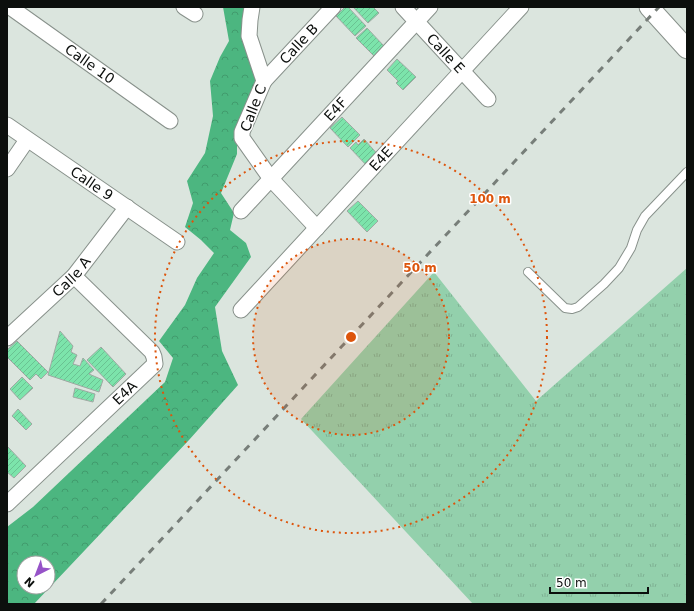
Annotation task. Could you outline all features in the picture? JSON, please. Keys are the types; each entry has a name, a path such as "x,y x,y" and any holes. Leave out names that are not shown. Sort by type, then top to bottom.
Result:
{"street":[{"name":"Calle 10","path":"10,7 170,120"},
{"name":"Calle C","path":"252,7 249,36 264,81 242,132 242,138 271,179"},
{"name":"Calle B","path":"264,81 333,7"},
{"name":"Calle E","path":"403,7 488,99"},
{"name":"E4F","path":"241,211 430,7"},
{"name":"E4E","path":"241,310 521,7"},
{"path":"650,7 687,49"},
{"name":"Calle 9","path":"7,125 177,242"},
{"path":"7,170 27,140"},
{"path":"271,179 317,228"},
{"name":"Calle A","path":"7,338 74,276 127,207"},
{"name":"E4A","path":"7,504 155,364 152,352 74,276"}],"lane":[{"path":"528,272 565,308 572,309 578,306 604,284 619,268 631,248 637,230 645,216 687,172"}],"green space":[{"path":"223,7 246,7 257,84 237,129 237,154 221,193 234,213 230,230 246,243 251,257 215,307 222,351 238,385 189,440 56,581 56,555 16,555 16,595 43,595 34,604 7,604 7,527 33,507 165,382 173,358 159,341 185,305 197,278 214,253 185,227 193,203 187,181 205,153 213,116 210,81 220,57 229,41"},
{"path":"687,268 687,604 473,604 301,419 434,272 536,401"}],"building":[{"path":"345,7 348,7 366,26 355,36 336,16"},
{"path":"353,7 373,7 379,13 368,23"},
{"path":"367,28 384,46 374,56 356,38"},
{"path":"397,59 416,77 403,90 396,83 398,81 387,70"},
{"path":"342,117 360,135 348,147 330,128"},
{"path":"364,139 380,157 369,168 350,148 356,142 358,145"},
{"path":"358,201 378,221 367,232 347,211"},
{"path":"60,331 73,346 71,352 77,355 73,364 80,366 83,358 94,370 89,374 103,380 99,392 48,375"},
{"path":"17,341 48,372 41,379 36,374 30,380 7,357 7,350"},
{"path":"101,347 126,374 113,387 87,360"},
{"path":"22,377 33,388 20,400 10,389"},
{"path":"75,388 95,394 93,402 73,397"},
{"path":"18,409 32,424 26,430 12,416"},
{"path":"8,447 26,466 14,478 7,472"}],"railway":[{"path":"101,604 659,7"}]}
